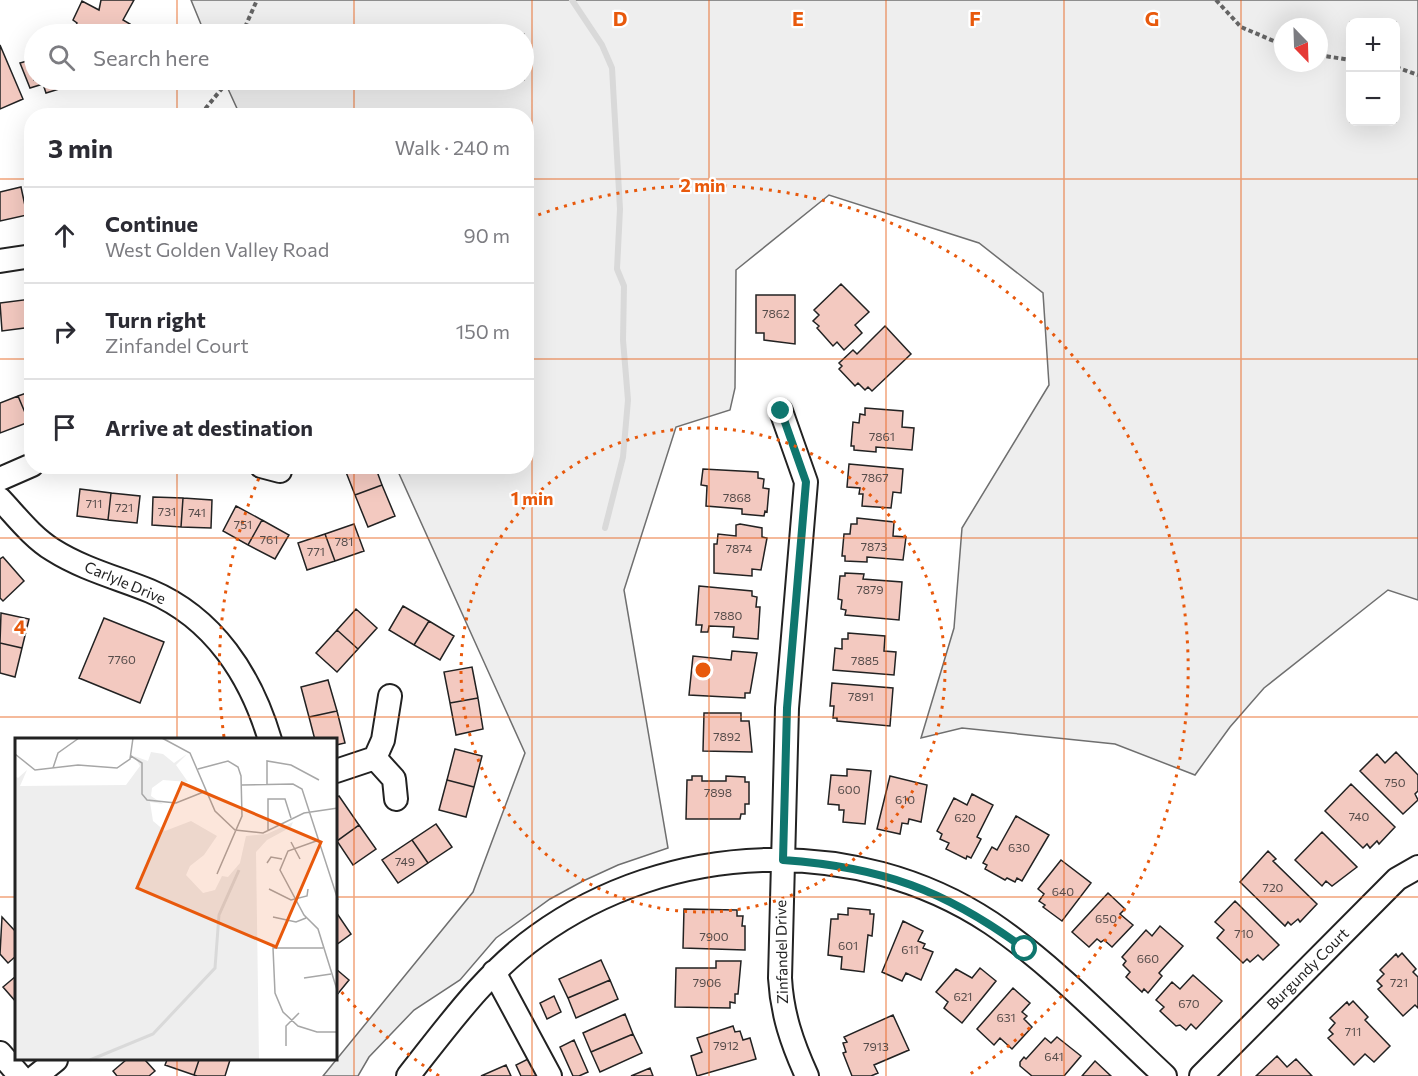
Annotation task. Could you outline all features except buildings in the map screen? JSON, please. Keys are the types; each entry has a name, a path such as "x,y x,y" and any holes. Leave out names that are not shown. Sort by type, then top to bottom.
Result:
{"street":[{"path":"0,261 24,257"},
{"name":"Zinfandel Drive","path":"781,411 806,482 787,708 781,1006 788,1035 807,1076"},
{"path":"0,479 24,468"},
{"name":"Carlyle Drive","path":"0,499 31,532 52,549 80,565 153,592 183,610 208,630 228,652 247,679 261,708 269,738"},
{"path":"338,770 375,758 383,740 390,696"},
{"path":"375,758 394,779 396,799"},
{"path":"408,1076 494,972 535,937 570,914 606,895 648,878 692,867 734,861 783,860 825,863 869,870 910,882 953,901 990,923 1025,949 1165,1076"},
{"name":"Burgundy Court","path":"1201,1076 1397,879 1418,867"},
{"path":"494,972 550,1076"},
{"path":"0,1053 20,1076"},
{"path":"36,1076 54,1061"}],"path":[{"path":"247,24 258,0"},
{"path":"1216,0 1241,27 1274,41"},
{"path":"1328,56 1346,59"},
{"path":"1400,69 1418,75"},
{"path":"205,108 220,90"}],"shaded area":[{"path":"191,0 1418,0 1418,600 1388,590 1264,688 1230,727 1195,775 1115,744 962,728 921,738 954,628 962,528 1049,385 1043,293 979,243 829,195 736,270 735,388 730,410 676,427 624,590 668,848 618,865 550,899 496,938 460,980 414,1010 369,1057 358,1076 323,1076 335,1061 338,1061 338,1058 473,892 525,753 399,474 534,474 534,108 237,108 229,90 534,90 534,24 201,24"}],"waterway":[{"path":"572,0 602,45 612,68 620,209 617,269 624,286 623,340 628,400 623,457 605,528"}],"route":[{"path":"781,411 806,482 787,708 783,860 825,863 869,870 910,882 953,901 990,923 1025,949"}]}
